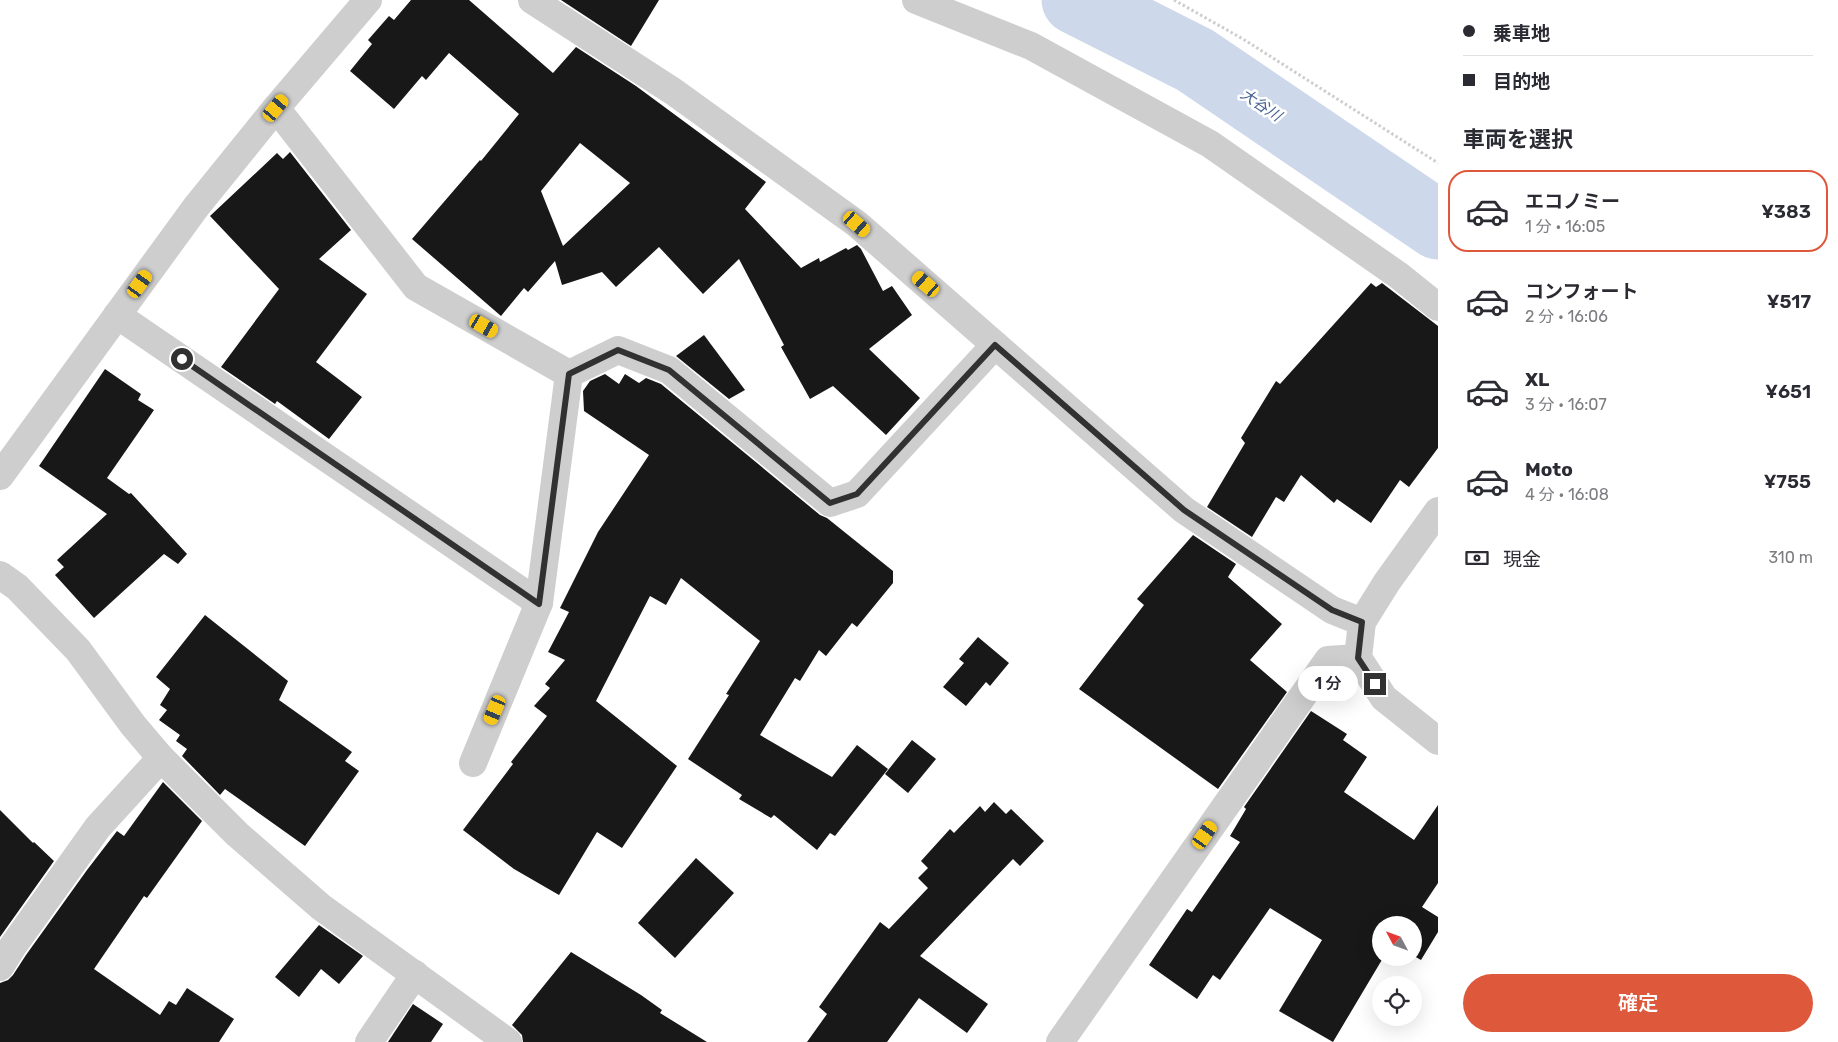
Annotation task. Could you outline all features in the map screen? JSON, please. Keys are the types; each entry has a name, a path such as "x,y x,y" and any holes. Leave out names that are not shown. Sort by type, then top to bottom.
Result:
{"street":[{"path":"0,476 196,207 276,108 368,0"},
{"path":"532,0 674,92 857,224 1184,510 1332,610 1362,622"},
{"path":"916,0 1031,46 1210,144 1398,275 1438,307"},
{"path":"276,108 416,287 569,374"},
{"path":"117,315 539,604"},
{"path":"569,374 618,350 669,370 830,503 857,494 995,345"},
{"path":"473,763 539,604 569,374"},
{"path":"1438,511 1387,582 1362,622 1358,658 1384,698 1438,741"},
{"path":"0,575 17,587 78,650 133,725 161,758 237,834 321,907 508,1042"},
{"path":"1060,1042 1328,660 1358,658"},
{"path":"0,967 12,946 98,827 161,758"},
{"path":"369,1042 415,974"}],"path":[{"path":"1174,0 1243,39 1438,163"}],"building":[{"path":"411,0 469,0 553,73 576,47 636,86 766,182 745,209 801,268 819,258 820,262 846,248 848,250 857,245 861,249 883,291 892,286 912,315 869,349 920,398 886,435 833,386 810,399 781,347 784,345 739,259 703,294 659,247 616,287 602,272 562,285 555,261 528,292 524,288 501,316 412,239 481,161 519,114 449,53 426,80 422,76 394,109 350,71 372,44 368,40 389,16 394,20","holes":["580,143 630,183 563,246 541,191"]},
{"path":"561,0 659,0 631,46"},
{"path":"290,152 351,230 319,259 367,294 316,362 362,397 329,439 277,401 275,404 221,367 279,289 210,216 277,153 283,159"},
{"path":"1371,283 1376,287 1382,283 1438,326 1438,448 1409,487 1400,480 1371,523 1337,499 1334,503 1301,475 1284,502 1276,497 1252,537 1207,507 1245,443 1241,438 1276,381 1280,384"},
{"path":"704,335 745,390 729,399 676,356"},
{"path":"105,369 141,394 138,400 154,410 107,478 129,494 131,493 187,554 178,564 164,554 94,618 55,575 64,567 57,560 107,514 39,466"},
{"path":"605,374 619,384 625,374 639,383 646,378 661,384 820,515 827,518 893,571 893,583 857,627 852,623 826,656 819,650 800,681 795,678 760,735 832,777 857,745 888,769 835,836 830,833 817,850 774,815 771,818 739,799 742,795 688,759 729,695 726,694 760,641 681,578 666,605 650,596 596,701 677,766 622,848 597,832 559,895 514,869 463,830 513,764 511,762 547,716 534,706 550,688 545,684 565,660 548,652 569,612 560,608 598,532 649,455 584,411 583,391 590,381"},
{"path":"1193,535 1236,564 1228,577 1282,624 1250,660 1287,692 1218,789 1079,689 1144,605 1137,599"},
{"path":"205,615 288,681 279,700 352,752 345,761 359,771 305,846 225,789 220,795 182,756 187,749 176,741 180,735 159,720 167,710 160,705 170,689 156,677"},
{"path":"978,637 1009,663 990,686 986,682 966,706 943,687 964,663 959,659"},
{"path":"1311,711 1347,734 1343,740 1367,757 1344,792 1414,840 1438,805 1438,883 1422,907 1438,917 1438,932 1422,958 1422,916 1372,916 1372,966 1378,966 1333,1042 1279,1011 1322,940 1270,908 1220,980 1213,975 1197,999 1149,965 1187,909 1192,912 1240,842 1230,836 1246,809 1244,807"},
{"path":"912,740 936,759 908,793 885,774"},
{"path":"163,782 202,821 147,898 144,896 94,969 160,1015 169,1001 176,1005 187,988 234,1019 219,1042 0,1042 0,983 8,980 13,975 117,831 124,836"},
{"path":"994,802 1006,814 1011,809 1044,841 1020,866 1013,859 920,956 988,1004 967,1033 919,998 887,1042 807,1042 827,1014 819,1007 880,922 889,929 928,888 918,878 928,868 921,861 950,829 954,833 980,806 985,812"},
{"path":"0,810 54,861 0,937"},
{"path":"696,858 734,893 675,958 638,923"},
{"path":"319,925 363,956 339,984 321,969 299,997 275,977"},
{"path":"571,952 641,995 662,1010 660,1013 707,1042 523,1042 522,1035 512,1025"},
{"path":"413,1004 443,1024 431,1042 388,1042"}],"waterway":[{"name":"大谷川","path":"1076,0 1195,60 1438,225"}],"route":[{"path":"182,359 539,604 569,374 618,350 669,370 830,503 857,494 995,345 1184,510 1332,610 1362,622 1358,658 1375,684"}]}
